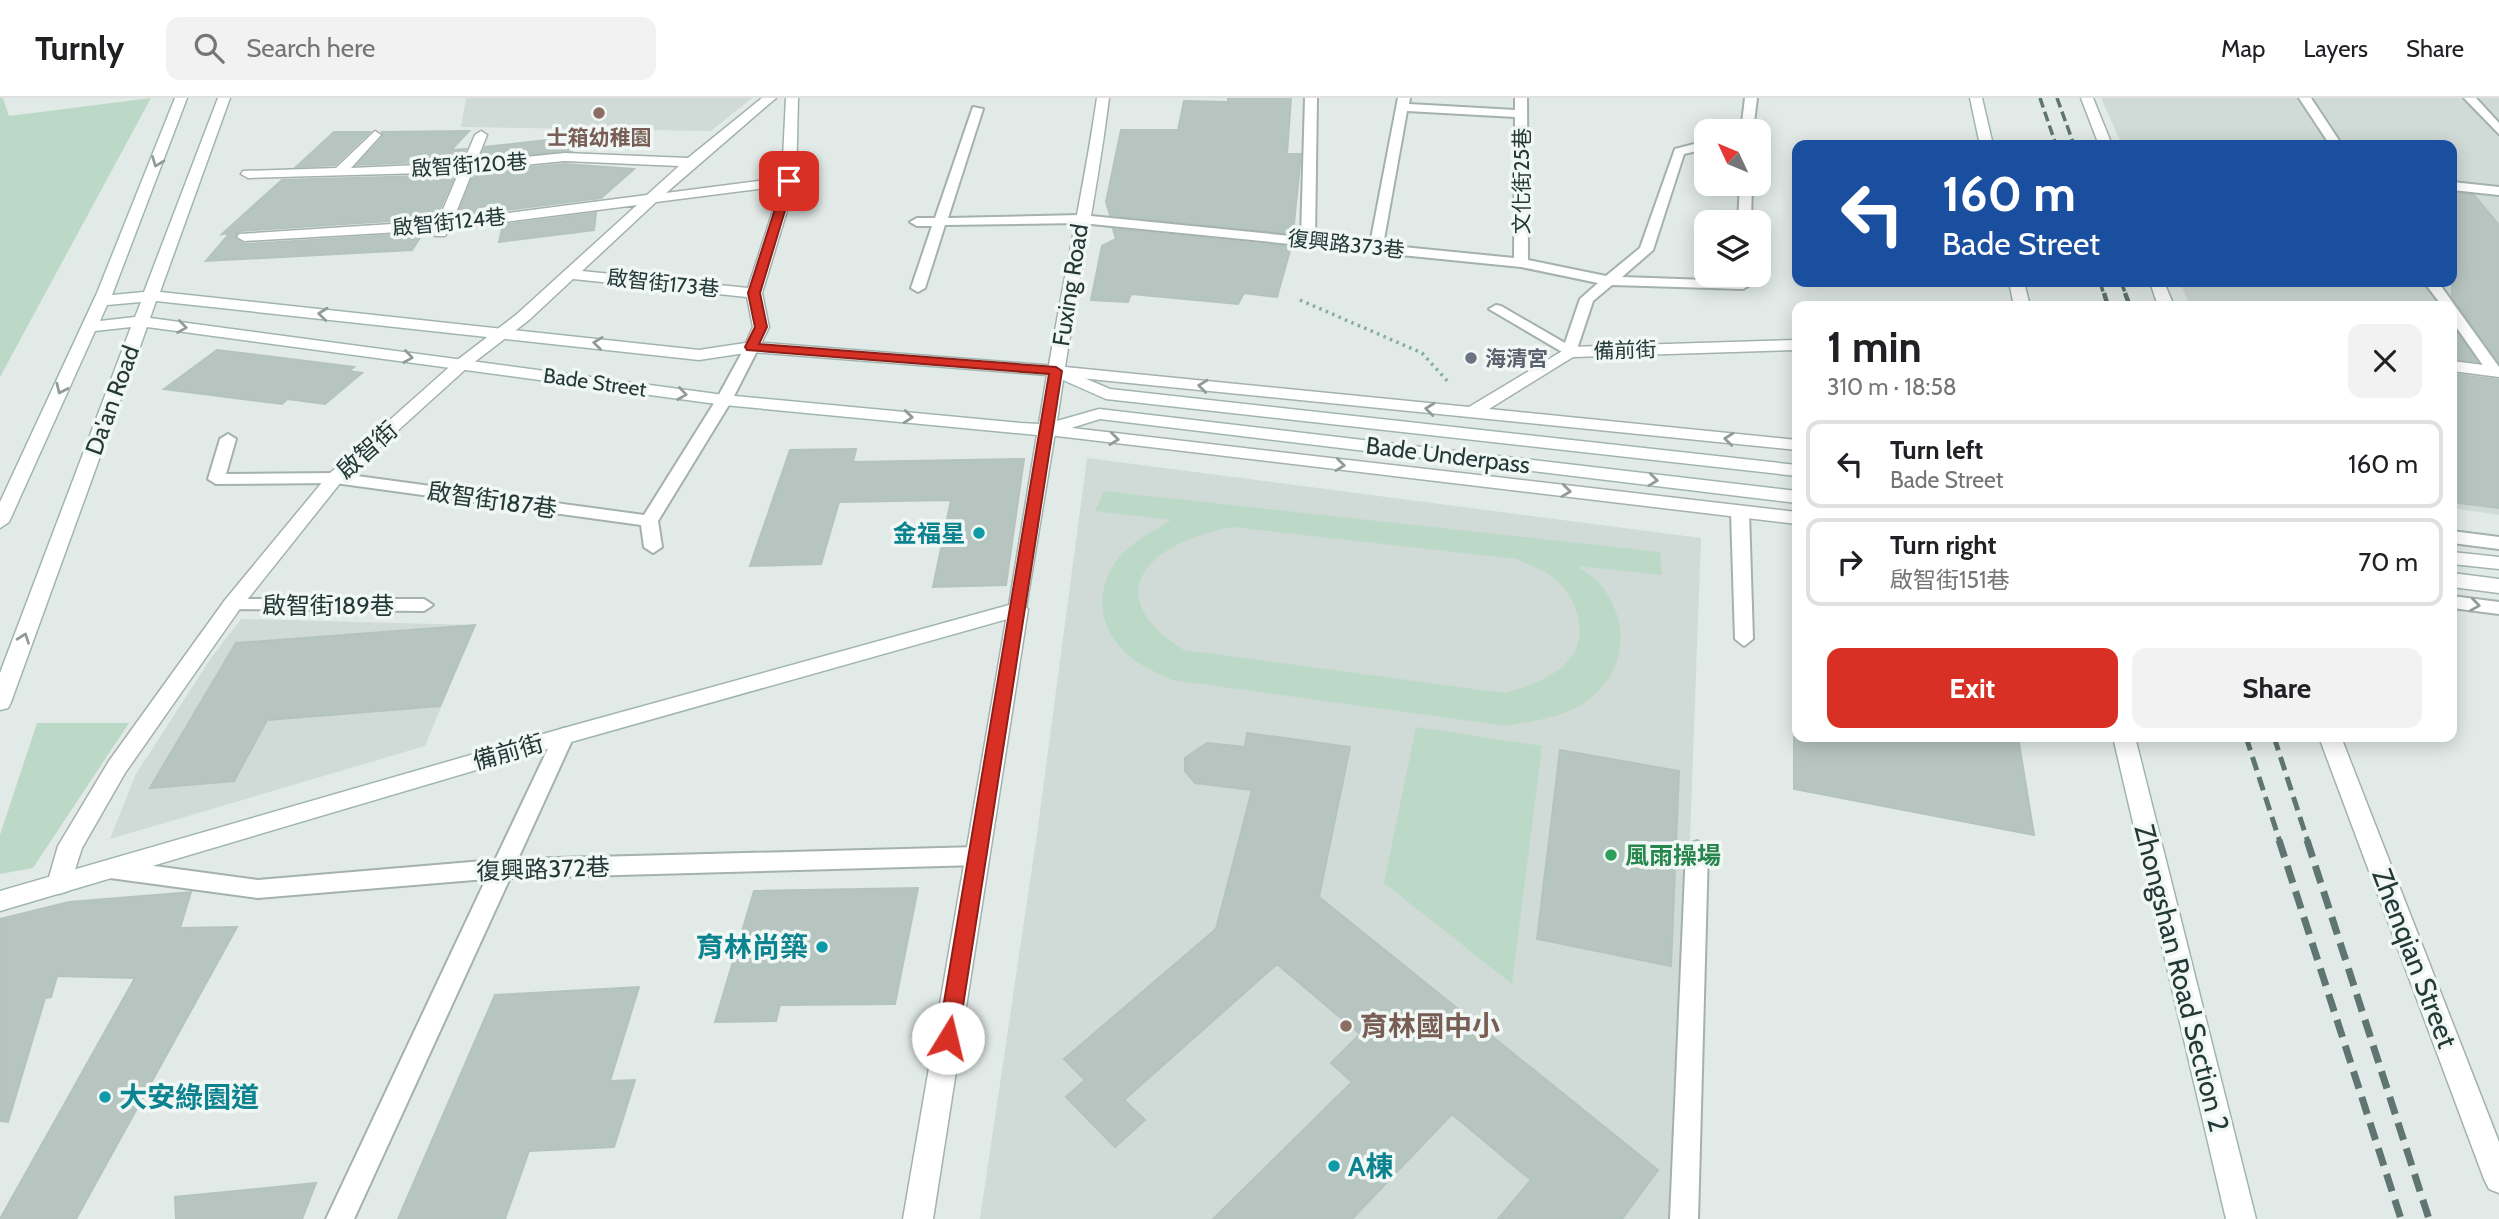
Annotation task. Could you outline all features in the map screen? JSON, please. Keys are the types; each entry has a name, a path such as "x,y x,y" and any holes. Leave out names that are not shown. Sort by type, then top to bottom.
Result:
{"street":[{"name":"Da'an Road","path":"0,522 90,327 181,98"},
{"name":"Da'an Road","path":"0,702 224,98"},
{"name":"啟智街","path":"59,884 70,846 117,767 232,605 335,478 462,364 571,274 691,162 770,98"},
{"path":"752,347 761,327 754,293 789,181 792,98"},
{"name":"Fuxing Road","path":"918,1219 1046,430 1081,219 1095,159 1103,98"},
{"path":"1976,98 1986,140"},
{"path":"2087,98 2104,140"},
{"path":"341,171 375,135"},
{"path":"441,231 481,135"},
{"name":"啟智街120巷","path":"248,174 470,166 565,157 691,162"},
{"name":"啟智街124巷","path":"244,237 441,231 653,196 789,181"},
{"name":"啟智街173巷","path":"571,274 754,293"},
{"name":"Bade Street","path":"101,301 152,296 699,355 752,347 1056,371 1106,394"},
{"name":"Bade Street","path":"90,327 141,321 724,400 1046,430 1099,414"},
{"name":"備前街","path":"1471,413 1569,352 1792,345"},
{"path":"2457,367 2497,371"},
{"path":"1056,371 1792,445"},
{"name":"Bade Underpass","path":"1106,394 1792,470"},
{"name":"Bade Underpass","path":"1099,414 1792,496"},
{"path":"1046,430 1792,517"},
{"path":"2457,559 2499,563"},
{"path":"2457,581 2499,586"},
{"name":"備前街","path":"0,901 564,736 1018,609"},
{"name":"Zhongshan Road Section 2","path":"2125,742 2241,1219"},
{"name":"Zhenqian Street","path":"2332,742 2499,1178"}],"lane":[{"path":"1308,239 1311,98"},
{"name":"文化街25巷","path":"1521,98 1521,263"},
{"path":"1748,119 1751,98"},
{"path":"2305,98 2333,140"},
{"path":"2470,98 2499,130"},
{"path":"1376,247 1403,102 1521,114"},
{"path":"918,288 977,108"},
{"path":"1496,309 1569,352 1587,299 1646,250 1679,152 1694,148"},
{"path":"2457,187 2499,191"},
{"name":"復興路373巷","path":"917,222 1081,219 1308,239 1521,263 1610,281 1694,280"},
{"path":"2457,318 2497,371"},
{"path":"653,547 649,522 724,400 752,347"},
{"name":"啟智街187巷","path":"228,439 216,479 335,478 649,522"},
{"path":"1740,512 1744,639"},
{"path":"2457,538 2499,543"},
{"path":"2457,603 2499,608"},
{"name":"啟智街189巷","path":"232,605 424,605"},
{"path":"340,1219 564,736"},
{"path":"1684,1219 1697,850"},
{"name":"復興路372巷","path":"110,869 258,889 501,869 978,856"}],"path":[{"path":"1300,300 1422,353 1471,413"}],"shaded area":[{"name":"士箱幼稚園","path":"466,98 752,98 711,131 461,127"},
{"path":"2101,98 2499,98 2499,515 2457,509 2457,301 2188,301 2182,287 2457,287 2457,140 2120,140"},
{"name":"育林國中小","path":"1087,458 1701,538 1676,1219 980,1219 1037,834"},
{"path":"241,619 475,625 425,746 110,839 136,774 211,658"}],"green space":[{"path":"0,98 3,98 9,116 151,98 0,377"},
{"path":"1104,491 1660,552 1662,575 1578,566 1599,583 1617,614 1620,647 1616,663 1609,678 1584,703 1556,716 1507,726 1172,680 1147,668 1120,647 1111,634 1102,606 1103,591 1107,577 1126,550 1171,520 1095,511","holes":["1233,527 1517,559 1547,573 1558,582 1576,610 1580,633 1577,647 1570,659 1559,669 1533,684 1504,693 1184,650 1156,629 1142,608 1139,589 1145,572 1159,556 1205,534"]},
{"path":"37,723 129,723 33,868 0,874 0,835"},
{"path":"1416,727 1542,746 1512,984 1384,883"}],"building":[{"path":"1228,98 1291,98 1287,154 1301,154 1293,234 1110,215 1106,202 1121,130 1178,130 1184,101 1228,102"},
{"path":"469,131 451,150 466,149 461,160 357,165 383,137 382,132"},
{"path":"334,132 370,132 335,165 296,167"},
{"path":"574,137 572,151 480,159 485,147"},
{"path":"565,164 634,169 601,198 457,216 475,172"},
{"path":"455,175 436,218 239,231 234,238 244,244 423,233 412,250 206,261 230,233 222,234 282,180"},
{"path":"2457,193 2474,195 2499,225 2499,362 2452,297 2452,287 2457,287"},
{"path":"596,213 594,230 499,242 503,225"},
{"path":"1113,229 1291,247 1277,297 1244,293 1238,304 1131,294 1128,302 1091,300 1102,246 1116,239"},
{"path":"2457,332 2477,362 2457,360"},
{"path":"217,350 354,367 349,371 362,373 325,404 287,399 282,404 164,389"},
{"path":"2457,375 2499,380 2499,508 2457,503"},
{"name":"金福星","path":"856,449 853,462 1024,459 1006,585 933,587 951,500 839,502 821,564 750,566 790,450"},
{"path":"475,625 440,706 267,720 234,781 150,788 236,643"},
{"path":"1247,733 1350,747 1319,897 1658,1170 1622,1219 1498,1219 1531,1180 1452,1114 1352,1219 1213,1219 1352,1082 1331,1063 1360,1034 1277,964 1124,1100 1145,1120 1115,1147 1066,1097 1085,1080 1064,1059 1216,929 1252,790 1195,783 1185,771 1185,758 1207,743 1245,747"},
{"path":"1794,742 2019,742 2034,835 1794,789"},
{"name":"風雨操場","path":"1560,750 1679,771 1671,966 1537,939"},
{"name":"育林尚築","path":"918,888 895,1004 780,1005 776,1021 715,1022 754,891"},
{"name":"大安綠園道","path":"191,892 180,928 237,927 76,1219 0,1219 135,978 57,976 51,997 45,998 8,1122 0,1121 0,919 69,902"},
{"path":"639,987 610,1081 635,1080 614,1147 529,1151 505,1219 398,1219 495,995"},
{"path":"316,1183 302,1219 176,1219 175,1197"}],"railway":[{"path":"2040,98 2054,140"},
{"path":"2057,98 2072,140"},
{"path":"2102,287 2104,295"},
{"path":"2123,287 2126,295"},
{"path":"2104,293 2106,301"},
{"path":"2125,293 2128,301"},
{"path":"2248,742 2280,842"},
{"path":"2276,742 2308,842"},
{"path":"2279,840 2401,1219"},
{"path":"2307,840 2429,1219"}],"place":[{"name":"士箱幼稚園","path":"599,113"},
{"name":"海清宮","path":"1471,358"},
{"name":"金福星","path":"979,533"},
{"name":"風雨操場","path":"1611,855"},
{"name":"育林尚築","path":"822,947"},
{"name":"育林國中小","path":"1346,1026"},
{"name":"大安綠園道","path":"105,1097"},
{"name":"A棟","path":"1334,1166"}],"route":[{"path":"789,181 754,293 761,327 752,347 1056,371 948,1038"}]}
